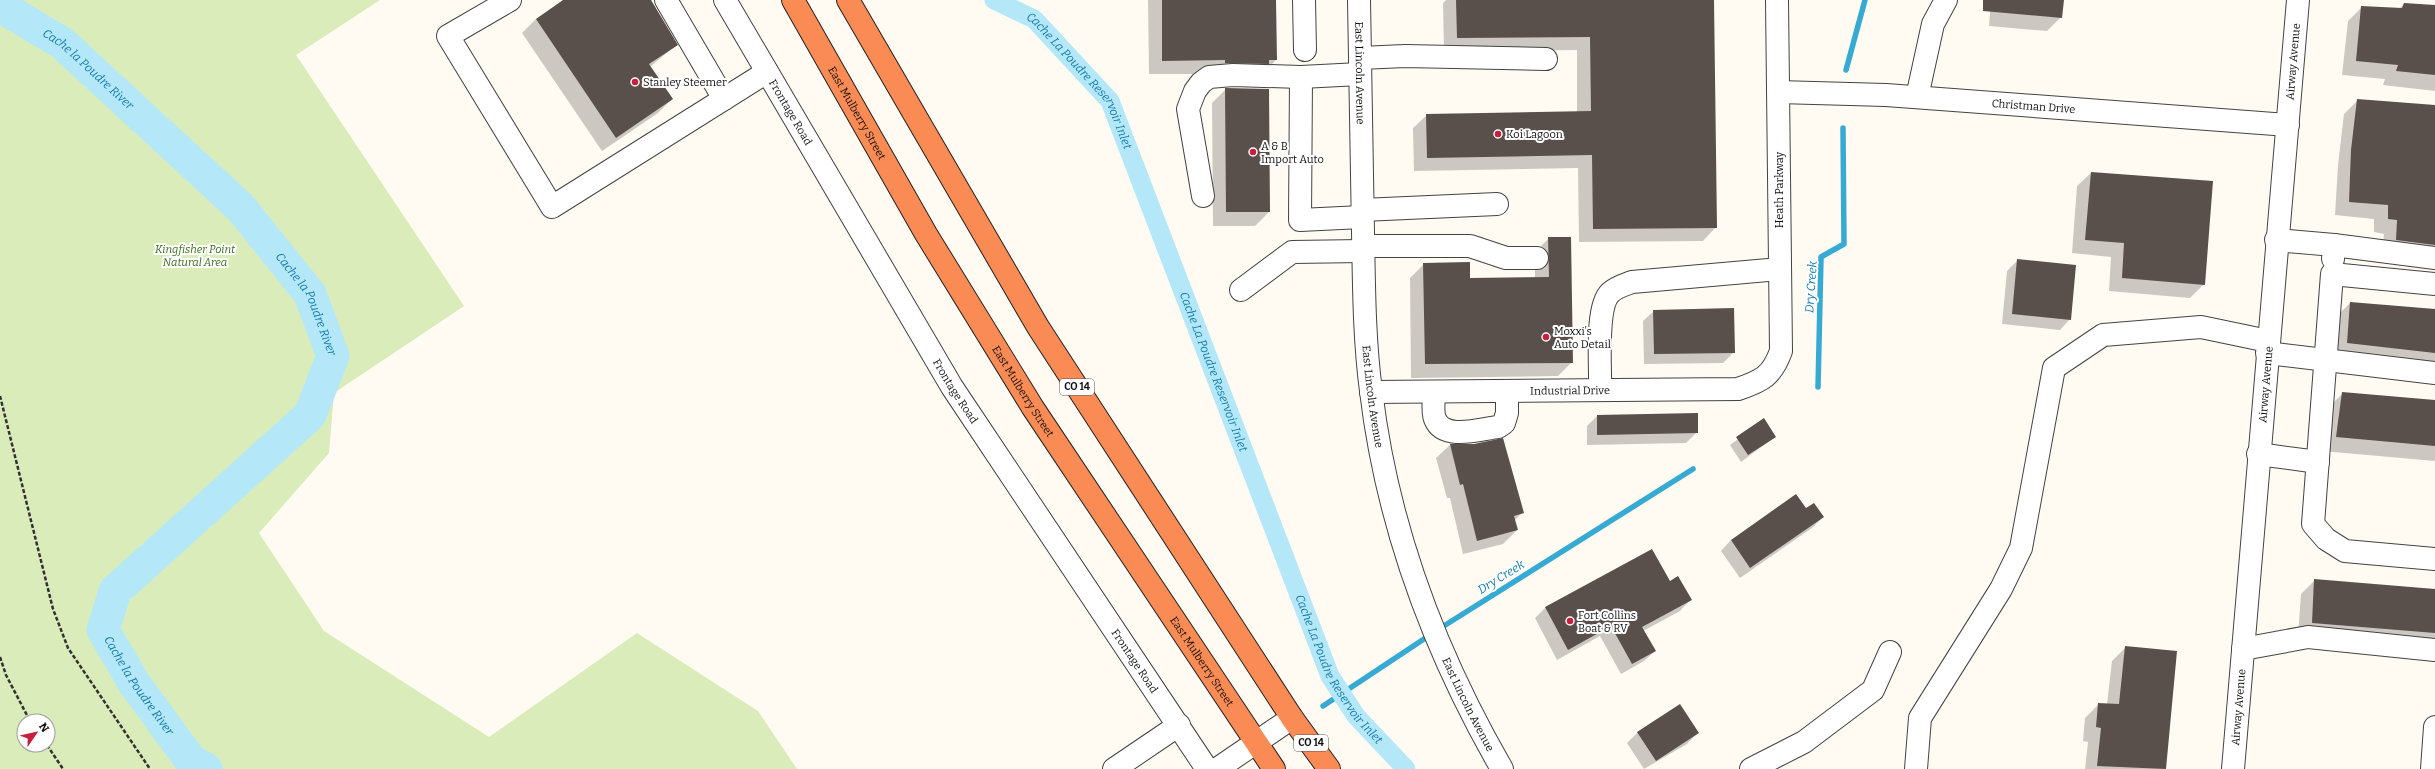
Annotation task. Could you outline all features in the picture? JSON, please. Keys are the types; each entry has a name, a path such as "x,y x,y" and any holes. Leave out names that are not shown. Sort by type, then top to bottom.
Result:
{"highway":[{"name":"East Mulberry Street","path":"792,0 850,98 926,234 1033,408 1255,743 1274,769"},
{"path":"802,0 850,98"},
{"name":"CO 14","path":"848,0 1038,328 1292,718 1329,769"}],"street":[{"path":"510,0 448,36 552,207 767,72"},
{"path":"666,0 724,99"},
{"name":"Frontage Road","path":"725,0 952,387 1207,769"},
{"path":"1304,0 1304,50"},
{"name":"East Lincoln Avenue","path":"1359,0 1364,310 1371,392 1391,501 1428,619 1472,718 1502,769"},
{"name":"Heath Parkway","path":"1766,376 1776,366 1781,351 1777,0"},
{"path":"1917,97 1933,24 1946,0"},
{"name":"Airway Avenue","path":"2233,769 2276,240 2288,125 2298,0"},
{"path":"1203,196 1188,109 1195,91 1208,77 1233,75 1301,77 1405,56 1546,59"},
{"path":"1301,77 1300,220 1497,204"},
{"name":"Christman Drive","path":"1778,92 1917,97 2288,125"},
{"path":"2276,240 2334,245 2435,258"},
{"path":"2334,245 2313,524 2326,539 2345,550 2435,559"},
{"path":"1241,290 1292,252 1363,248 1470,246 1506,258 1537,258"},
{"path":"1600,390 1602,310 1609,293 1617,287 1632,282 1780,269"},
{"path":"2332,274 2435,284"},
{"path":"1916,769 1920,718 2001,589 2021,548 2054,368 2104,335 2201,327 2267,347 2326,360 2435,373"},
{"name":"Industrial Drive","path":"1371,392 1738,388 1758,382 1766,376"},
{"path":"1434,392 1435,419 1443,430 1451,432 1498,427 1504,423 1507,413 1507,391"},
{"path":"2258,454 2318,462"},
{"path":"2243,649 2308,637 2435,650"},
{"path":"1751,769 1804,742 1873,690 1890,652"},
{"path":"1217,769 1292,718"},
{"path":"1114,769 1179,725"},
{"path":"2432,769 2435,727"}],"path":[{"path":"0,396 53,609 68,648 150,769"},
{"path":"0,657 6,675 26,713"},
{"path":"52,753 63,769"}],"green space":[{"name":"Kingfisher Point Natural Area","path":"0,0 380,0 296,55 464,306 334,393 329,453 259,533 324,631 489,737 637,633 758,711 797,769 0,769"}],"building":[{"path":"563,0 651,0 678,45 649,64 673,99 616,138 536,19"},
{"path":"1162,0 1276,0 1277,60 1269,60 1269,64 1225,63 1225,60 1162,61"},
{"path":"1456,0 1714,0 1717,228 1593,229 1592,155 1427,158 1426,114 1591,111 1590,37 1457,38"},
{"path":"1983,0 2064,0 2062,18 1983,11"},
{"path":"2404,3 2435,5 2435,75 2396,71 2398,65 2356,61 2361,6 2402,8"},
{"path":"1225,88 1269,89 1270,212 1226,212"},
{"path":"2357,99 2435,105 2435,245 2396,240 2397,220 2388,219 2388,205 2349,202 2351,150"},
{"path":"2091,172 2213,181 2205,285 2122,278 2124,243 2085,240"},
{"path":"1548,237 1571,237 1573,363 1425,364 1423,263 1470,262 1470,278 1549,277"},
{"path":"2017,259 2076,265 2071,320 2012,314"},
{"path":"2350,302 2435,309 2435,353 2347,343"},
{"path":"1734,308 1735,353 1654,354 1653,310"},
{"path":"2342,392 2435,400 2435,446 2336,437"},
{"path":"1698,413 1698,433 1597,435 1597,415"},
{"path":"1764,418 1776,437 1748,455 1736,437"},
{"path":"1503,438 1524,513 1514,516 1518,530 1477,541 1463,484 1460,485 1450,444 1474,444"},
{"path":"1796,494 1806,508 1814,503 1824,517 1750,568 1731,540"},
{"path":"1652,549 1670,581 1678,576 1692,600 1642,627 1656,651 1632,664 1611,626 1568,650 1545,607"},
{"path":"2314,579 2435,589 2435,633 2312,623"},
{"path":"2125,646 2177,651 2166,769 2097,766 2101,728 2096,727 2098,703 2119,704"},
{"path":"1680,704 1699,733 1656,761 1637,732"}],"waterway":[{"name":"Cache La Poudre Reservoir Inlet","path":"994,0 1034,19 1110,101 1330,676 1356,716 1406,769"},
{"name":"Dry Creek","path":"1846,70 1865,0"},
{"name":"Cache la Poudre River","path":"0,6 62,43 240,207 310,294 333,356 310,415 115,591 103,630 134,683 191,761 206,769"},
{"name":"Dry Creek","path":"1818,387 1821,257 1844,244 1843,128"},
{"name":"Dry Creek","path":"1439,629 1693,469"},
{"name":"Dry Creek","path":"1323,706 1430,635"}],"place":[{"name":"Stanley Steemer","path":"635,82"},
{"name":"Koi Lagoon","path":"1498,134"},
{"name":"A & B Import Auto","path":"1253,152"},
{"name":"Moxxi's Auto Detail","path":"1546,337"},
{"name":"Fort Collins Boat & RV","path":"1570,621"}]}
